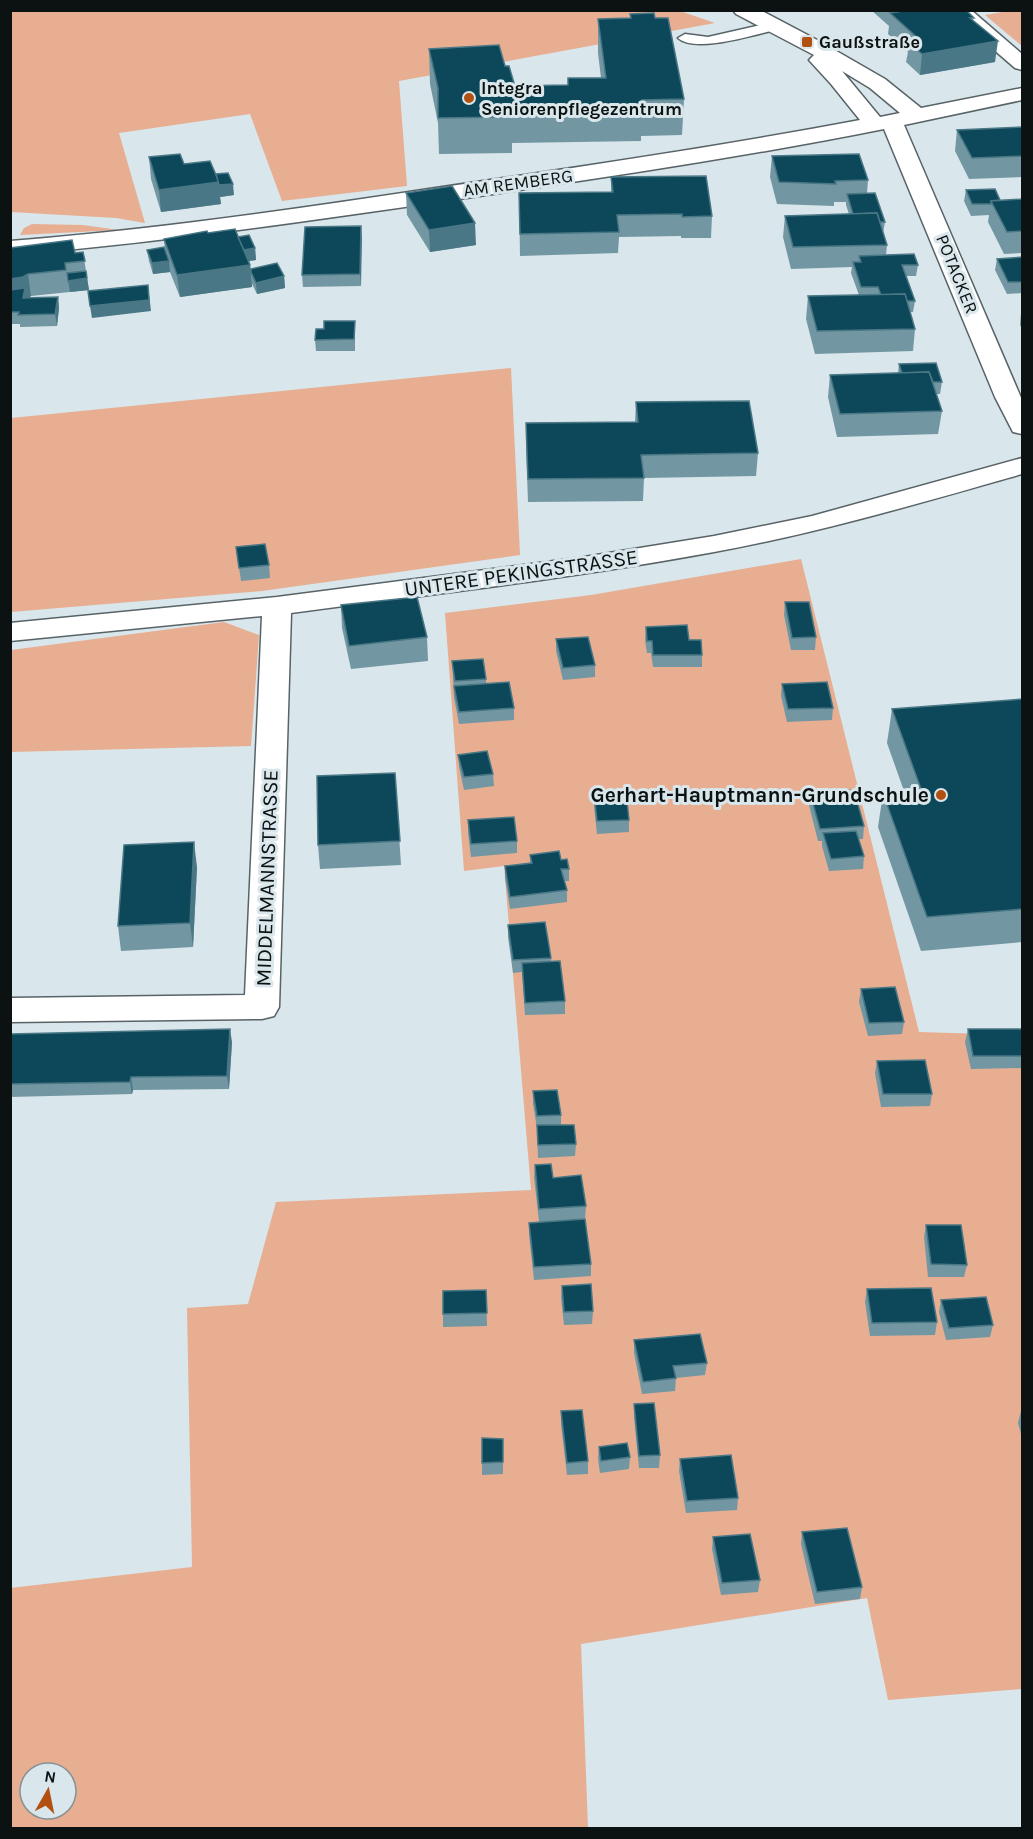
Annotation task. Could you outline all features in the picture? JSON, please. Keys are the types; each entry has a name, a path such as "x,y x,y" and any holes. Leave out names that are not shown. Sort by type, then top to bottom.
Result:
{"street":[{"path":"743,10 852,66 896,97 917,116"},
{"path":"958,10 1023,64"},
{"name":"POTACKER","path":"796,38 882,123 909,160 1008,397 1023,426"},
{"name":"AM REMBERG","path":"10,248 102,242 202,230 594,172 882,123 1023,94"},
{"name":"UNTERE PEKINGSTRASSE","path":"10,632 277,606 584,565 714,544 816,523 1023,466"},
{"name":"MIDDELMANNSTRASSE","path":"10,1010 262,1007 277,606"}],"lane":[{"path":"685,38 708,41 774,26"}],"shaded area":[{"path":"677,10 715,23 399,81 407,186 282,201 250,114 119,133 145,223 116,218 11,212 10,11"},
{"path":"1022,11 1022,46 985,15"},
{"path":"32,224 83,225 119,230 20,235 24,228"},
{"path":"511,368 520,555 262,591 11,612 11,418"},
{"path":"801,559 919,1032 1022,1035 1022,1689 888,1700 867,1598 581,1644 588,1828 11,1828 10,1588 192,1567 187,1308 248,1304 276,1202 531,1190 504,866 464,871 445,613 591,595"},
{"path":"224,622 259,635 251,746 11,752 11,650"}],"building":[{"path":"896,10 966,10 974,18 970,18 998,41 922,54 909,42 920,40 890,13 898,12"},
{"path":"654,13 655,18 668,18 684,99 642,100 643,105 511,107 512,117 438,118 438,88 429,49 499,45 505,66 509,66 514,83 509,83 510,86 568,85 568,78 606,78 598,19 631,18 630,14"},
{"path":"1023,127 1023,156 972,158 957,130"},
{"path":"180,154 184,164 210,161 219,182 159,190 149,157"},
{"path":"859,154 868,180 835,181 836,184 779,182 772,156"},
{"path":"228,173 233,184 219,185 216,174"},
{"path":"706,176 712,216 617,215 619,232 520,234 519,193 613,192 611,177"},
{"path":"452,186 475,223 429,230 406,193"},
{"path":"995,189 1000,200 991,201 991,204 972,204 966,190"},
{"path":"875,193 885,222 880,222 877,213 853,214 847,194"},
{"path":"1023,199 1023,231 1007,232 991,201"},
{"path":"877,213 887,245 793,247 785,216"},
{"path":"361,226 360,274 302,275 305,227"},
{"path":"235,229 250,265 177,275 164,239 207,231 208,233"},
{"path":"249,235 255,248 244,250 238,237"},
{"path":"72,240 75,253 83,252 85,261 65,263 66,270 28,274 10,279 10,248"},
{"path":"164,247 169,261 152,263 147,250"},
{"path":"914,254 918,265 902,265 915,301 907,301 905,294 881,295 878,287 861,287 853,262 861,262 859,256"},
{"path":"1023,257 1023,282 1008,282 997,259"},
{"path":"277,263 284,276 256,283 251,269"},
{"path":"86,271 87,278 68,281 67,273"},
{"path":"148,285 149,300 90,306 88,291"},
{"path":"25,288 23,298 58,297 55,314 18,315 19,312 10,312 10,290"},
{"path":"905,294 915,329 817,331 808,296"},
{"path":"324,321 355,321 354,339 315,340 316,329 324,329"},
{"path":"936,363 942,382 933,382 929,372 902,373 899,364"},
{"path":"929,372 942,411 840,414 830,375"},
{"path":"749,401 758,453 641,455 644,478 528,479 526,423 638,422 636,402"},
{"path":"265,544 269,565 239,568 236,547"},
{"path":"417,597 427,637 349,646 341,605"},
{"path":"785,602 809,602 816,637 792,638"},
{"path":"687,625 689,640 701,640 702,655 653,655 652,641 647,641 646,627"},
{"path":"588,637 595,665 563,668 556,639"},
{"path":"483,659 486,679 455,681 452,661"},
{"path":"509,682 514,708 459,712 454,686"},
{"path":"827,682 833,708 788,709 782,684"},
{"path":"1023,699 1023,909 927,917 883,793 921,789 892,709"},
{"path":"487,751 493,774 464,777 458,755"},
{"path":"395,773 400,841 318,845 317,776"},
{"path":"854,790 864,826 820,829 810,793"},
{"path":"626,792 629,820 597,821 594,793"},
{"path":"514,817 517,841 471,844 468,820"},
{"path":"856,831 864,856 831,859 823,833"},
{"path":"194,842 190,923 118,926 124,845"},
{"path":"559,851 561,860 567,859 569,869 561,869 567,890 510,897 505,866 532,863 530,855"},
{"path":"545,922 551,958 513,960 508,925"},
{"path":"560,961 565,1001 525,1003 522,963"},
{"path":"895,987 904,1022 869,1023 861,989"},
{"path":"230,1029 227,1076 131,1077 130,1082 10,1084 10,1034"},
{"path":"968,1029 1023,1029 1023,1056 973,1056"},
{"path":"925,1060 932,1094 883,1094 877,1061"},
{"path":"557,1090 561,1115 537,1116 533,1091"},
{"path":"537,1125 574,1125 576,1144 538,1145"},
{"path":"551,1164 553,1178 581,1175 586,1206 539,1209 535,1165"},
{"path":"585,1219 591,1264 534,1267 529,1223"},
{"path":"926,1225 961,1225 967,1265 931,1264"},
{"path":"591,1284 593,1311 564,1312 562,1286"},
{"path":"931,1288 937,1322 872,1323 867,1289"},
{"path":"486,1290 487,1313 443,1314 443,1291"},
{"path":"986,1297 993,1325 949,1328 941,1300"},
{"path":"700,1334 707,1363 673,1366 676,1378 643,1382 634,1340"},
{"path":"654,1403 660,1455 639,1456 634,1404"},
{"path":"582,1410 588,1461 567,1463 561,1411"},
{"path":"482,1438 503,1439 503,1462 482,1463"},
{"path":"627,1443 630,1457 601,1461 599,1447"},
{"path":"731,1455 738,1498 687,1501 680,1459"},
{"path":"847,1528 862,1587 817,1592 802,1532"},
{"path":"750,1534 760,1580 722,1583 713,1537"}],"place":[{"name":"Gaußstraße","path":"807,42"},
{"name":"Integra Seniorenpflegezentrum","path":"469,98"},
{"name":"Gerhart-Hauptmann-Grundschule","path":"941,795"}]}
